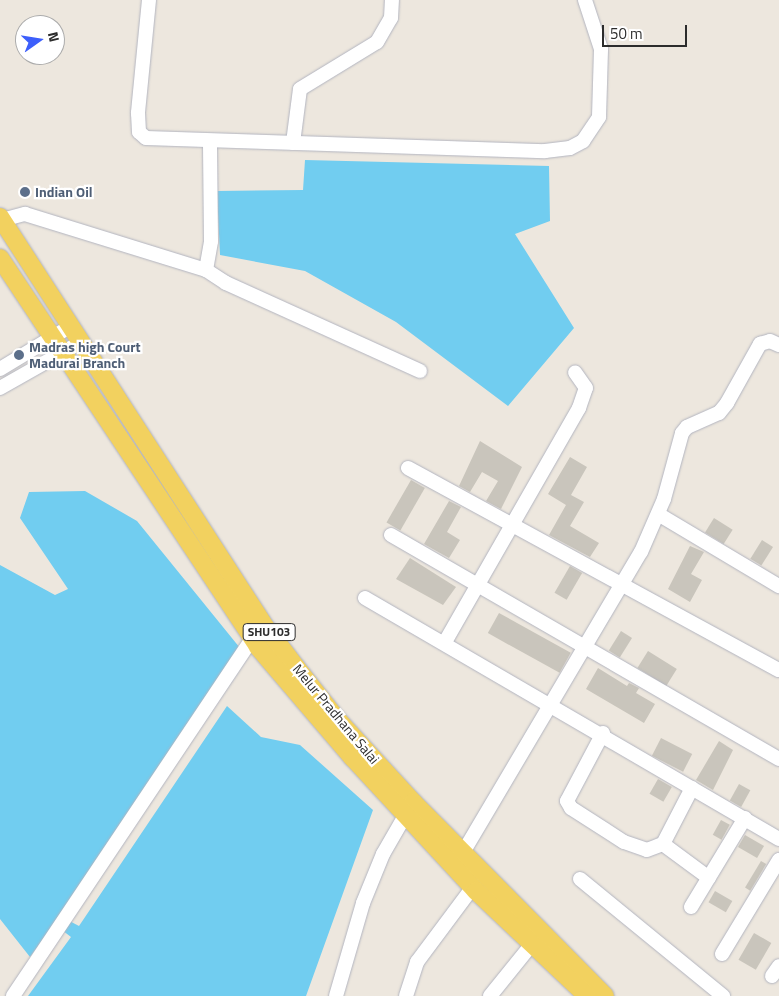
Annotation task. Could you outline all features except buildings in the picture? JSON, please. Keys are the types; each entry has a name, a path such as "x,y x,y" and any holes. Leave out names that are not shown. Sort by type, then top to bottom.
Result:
{"main road":[{"name":"Melur Pradhana Salai","path":"1,219 267,629 336,718 410,808 459,860 541,928 591,994"},
{"name":"Melur Pradhana Salai","path":"0,258 252,639 352,757 410,808"},
{"name":"Melur Pradhana Salai","path":"459,860 473,887 532,944 591,994"}],"street":[{"path":"149,0 138,113 139,132 146,138 544,151 570,148 583,141 599,118 601,49 585,0"},
{"path":"293,144 300,89 377,42 391,18 392,0"},
{"path":"206,270 211,241 210,141"},
{"path":"1,219 17,214 34,216 206,270 226,283 420,371"},
{"path":"0,369 71,326"},
{"path":"459,860 553,705 658,514 682,433 687,427 719,413 760,344 770,341 779,346"},
{"path":"0,388 82,342"},
{"path":"445,642 585,395 584,382 575,372"},
{"path":"408,468 622,582 779,670"},
{"path":"658,514 779,586"},
{"path":"391,536 477,583 779,759"},
{"path":"365,598 603,733 692,788 779,838"},
{"path":"13,996 252,639"},
{"path":"603,733 568,794 568,805 637,848 653,850 663,844 692,788"},
{"path":"336,996 363,903 383,854 410,808"},
{"path":"691,906 745,818"},
{"path":"663,844 709,878"},
{"path":"722,954 779,860"},
{"path":"580,879 723,996"},
{"path":"406,996 417,962 473,887"},
{"path":"490,996 532,944"}],"water":[{"path":"305,160 549,166 550,221 515,234 574,328 508,406 396,322 305,271 220,255 217,191 303,190"},
{"path":"85,491 137,521 240,648 60,916 79,926 227,706 261,737 300,745 373,810 306,996 28,996 71,937 54,924 30,957 0,919 0,565 55,595 68,589 20,518 29,492"}],"place":[{"name":"Indian Oil","path":"25,192"},
{"name":"Madras high Court Madurai Branch","path":"19,355"}]}
